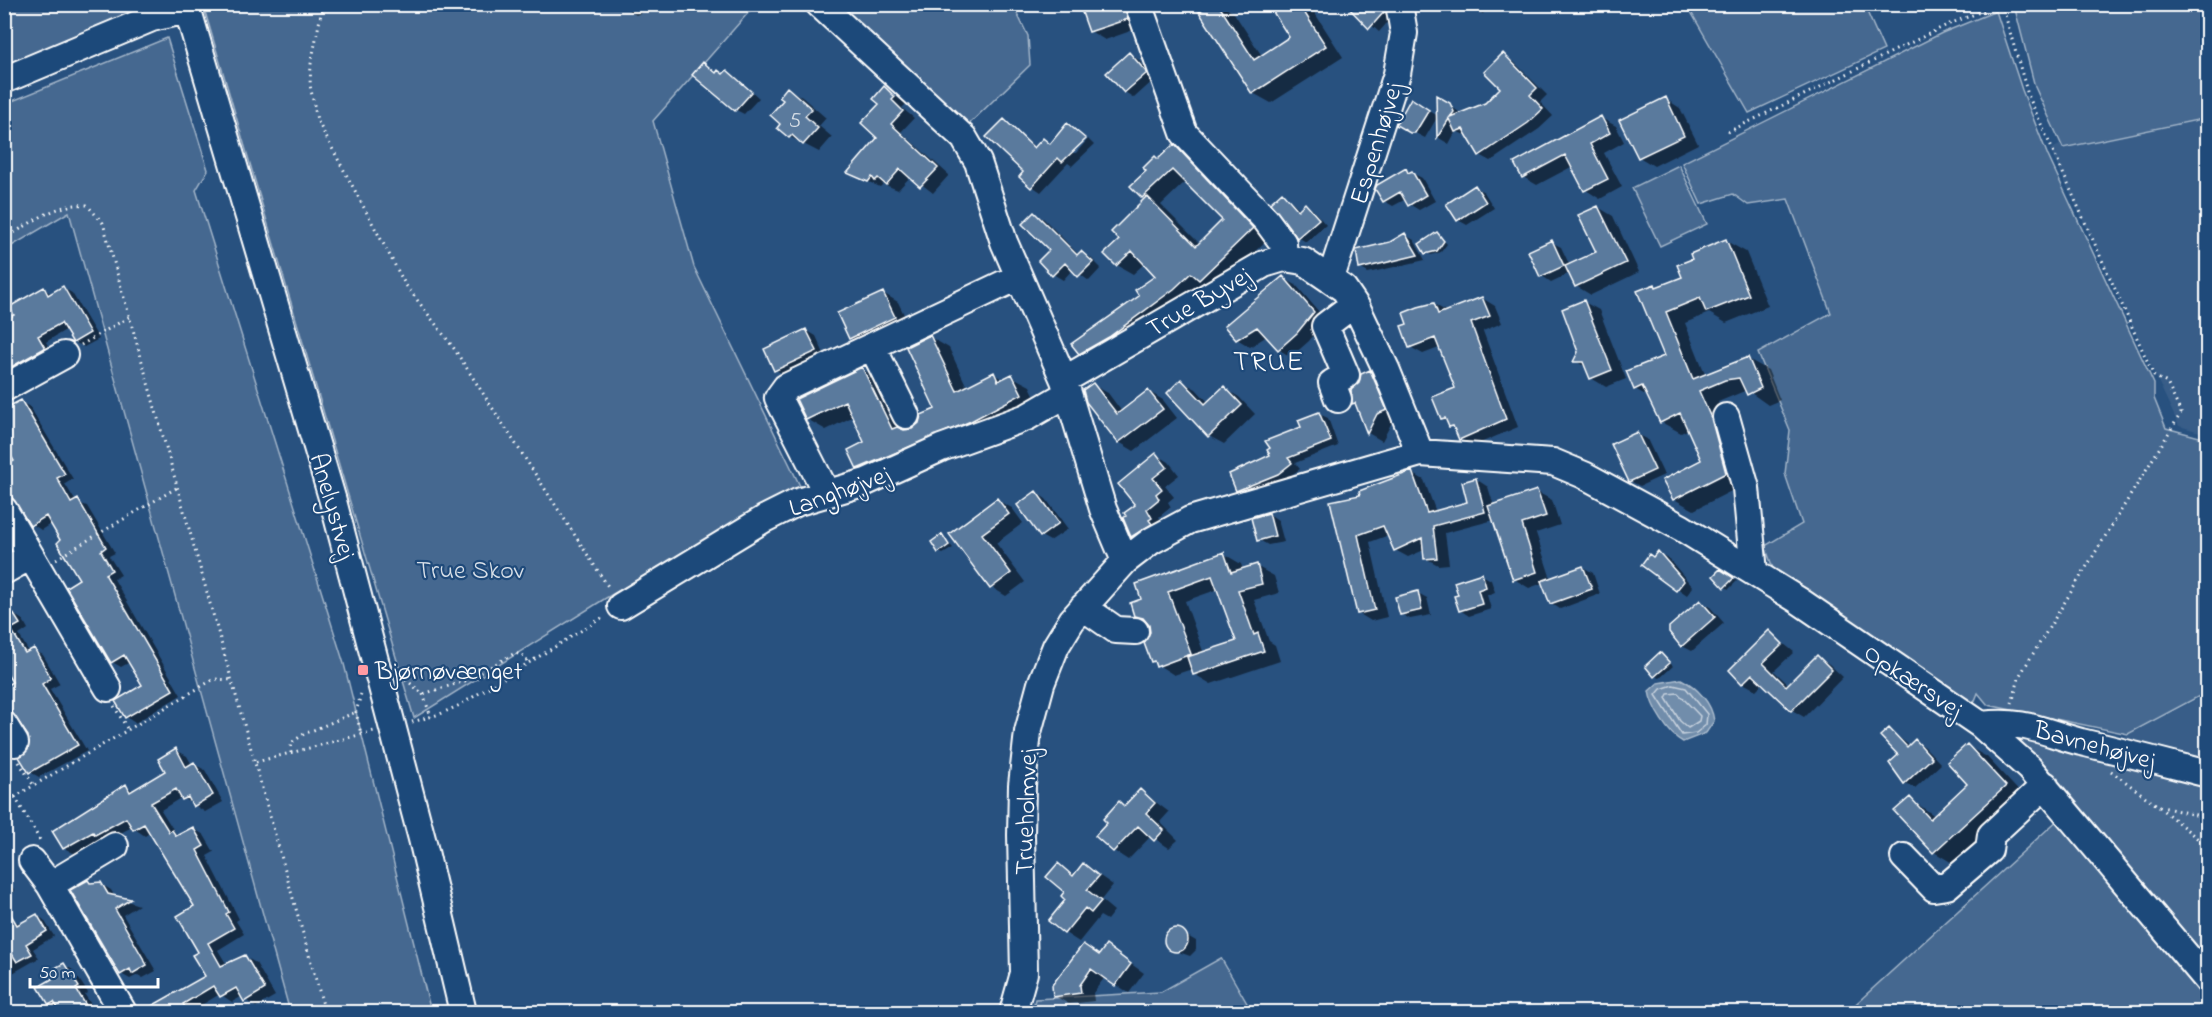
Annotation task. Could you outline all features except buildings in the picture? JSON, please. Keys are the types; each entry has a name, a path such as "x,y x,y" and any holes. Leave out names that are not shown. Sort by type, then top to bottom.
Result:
{"street":[{"path":"819,4 964,138 978,162 1018,277 1066,387 1103,509 1125,561"},
{"name":"Espenhøjvej","path":"1331,278 1397,74 1404,33 1399,4"},
{"path":"4,80 152,18 187,7"},
{"name":"Anelystvej","path":"187,7 330,490 382,681 463,1012"},
{"path":"1134,631 1116,630 1077,613 1125,561 1151,541 1190,520 1420,453 1386,369 1354,304 1344,289 1303,261 1284,258 1283,243 1266,220 1184,133 1140,9"},
{"name":"True Byvej","path":"1066,387 1263,264 1284,258"},
{"path":"826,494 778,398 786,387 1018,277"},
{"path":"1338,399 1332,383 1346,375 1324,326 1354,304"},
{"path":"872,346 906,415"},
{"path":"4,388 64,355"},
{"name":"Langhøjvej","path":"621,606 764,519 798,502 866,482 941,448 1027,417 1066,387"},
{"path":"1726,417 1746,488 1754,572"},
{"name":"Opkærsvej","path":"1420,453 1553,462 1584,475 1682,528 1754,572 1981,725 2045,785 2208,981"},
{"path":"4,510 108,688"},
{"path":"4,571 35,562"},
{"name":"Trueholmvej","path":"1013,1012 1024,973 1021,835 1028,732 1041,684 1056,646 1077,613"},
{"name":"Bavnehøjvej","path":"1981,725 2009,722 2208,774"},
{"path":"1904,857 1934,888 1947,886 1989,850 1991,835 2045,785"},
{"path":"50,885 115,846"},
{"path":"32,861 50,885 123,1012"}],"path":[{"path":"323,4 311,64 310,85 317,120 405,284 453,347 621,606 460,705 431,717 411,722"},
{"path":"1728,132 1947,25 2001,4 2028,95 2154,376 2167,383 2181,413 2020,675 2009,722"},
{"path":"4,239 61,207 87,206 103,223 325,1012"},
{"path":"64,355 129,317"},
{"path":"35,562 178,487"},
{"path":"423,694 465,681 515,653 524,656 528,663"},
{"path":"382,681 405,678 423,694 431,717"},
{"path":"4,803 214,679 233,680"},
{"path":"291,753 291,743 304,734 356,712"},
{"path":"357,719 361,735"},
{"path":"256,762 376,731"},
{"path":"2103,765 2208,847"},
{"path":"15,797 41,842 32,861"},
{"path":"2158,806 2208,818"}],"shaded area":[{"path":"2207,114 2207,434 2179,426 2050,150 2063,143"},
{"path":"2207,694 2207,761 2120,739"}],"green space":[{"path":"4,5 150,5 142,11 5,67"},
{"name":"True Skov","path":"203,5 755,5 653,121 694,267 800,486 606,598 414,718"},
{"path":"833,5 1013,5 1028,36 1030,65 966,127"},
{"path":"1687,5 1864,5 1884,50 1749,113"},
{"path":"2014,5 2207,5 2207,118 2063,148 2035,87"},
{"path":"1996,11 2022,90 2048,156 2154,384 2154,398 2166,428 2207,439 2207,692 2128,734 1988,705 1978,693 1972,708 1775,574 1765,546 1802,524 1785,474 1790,430 1758,353 1831,313 1788,199 1748,205 1733,194 1701,204 1682,163 1942,33"},
{"path":"167,38 208,170 196,190 344,664 431,1012 290,1012 69,212 5,250 5,104"},
{"path":"1679,165 1707,224 1660,246 1632,188"},
{"path":"2022,734 2207,787 2207,971 2015,742"},
{"path":"2061,817 2208,995 2207,1012 1847,1012"},
{"path":"1221,958 1252,1012 1032,1012 1035,999 1161,992"}],"water":[{"path":"1681,679 1703,696 1713,714 1714,721 1706,733 1683,742 1662,720 1653,705 1649,691 1658,683"}],"place":[{"name":"Bjørnøvænget","path":"363,670"}],"district":[{"name":"TRUE","path":"1269,360"}]}
